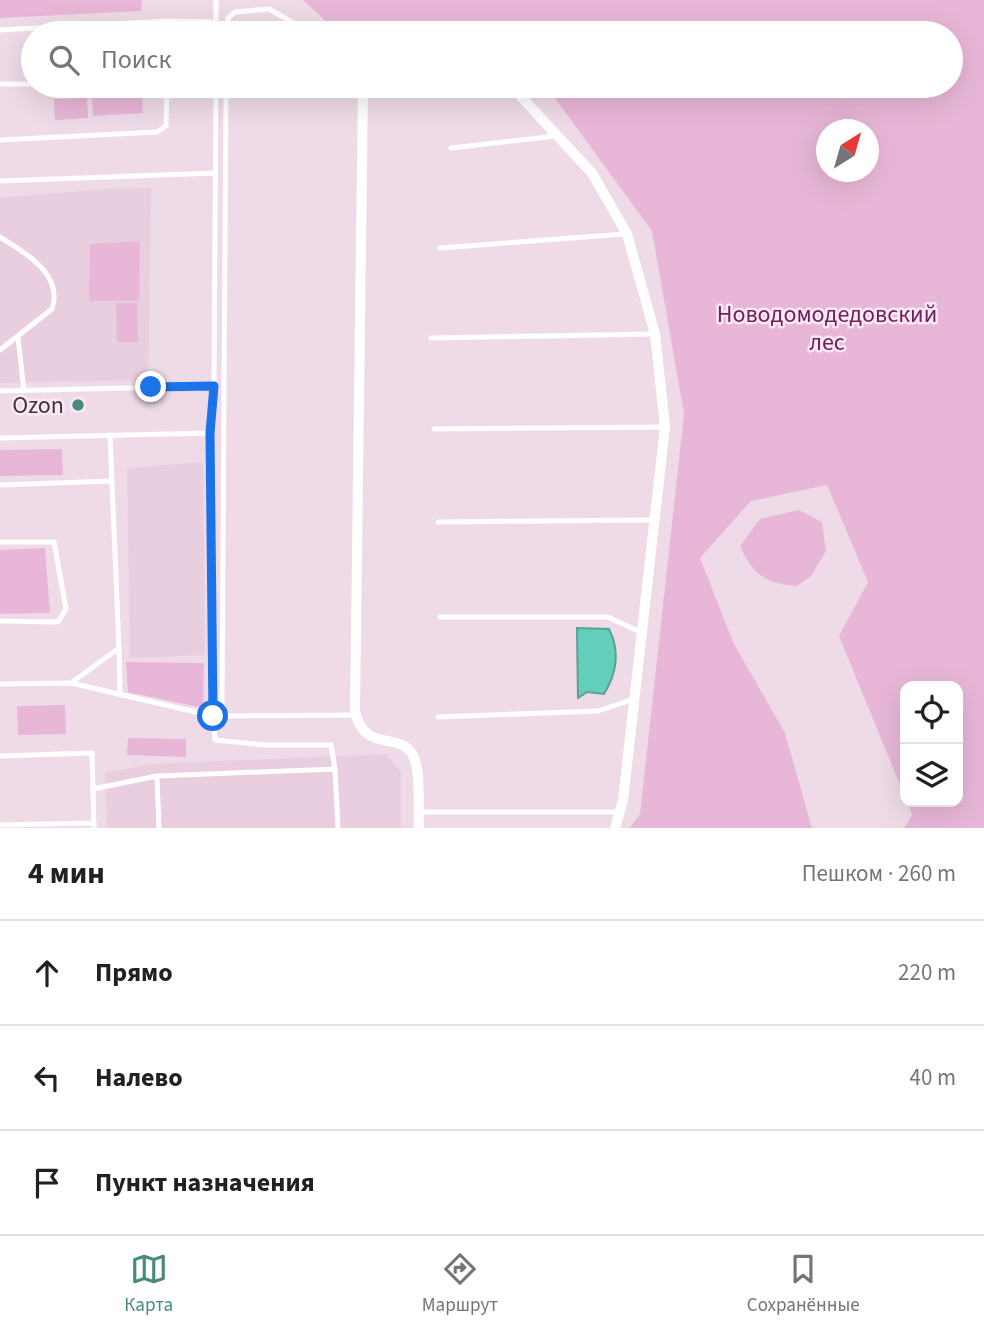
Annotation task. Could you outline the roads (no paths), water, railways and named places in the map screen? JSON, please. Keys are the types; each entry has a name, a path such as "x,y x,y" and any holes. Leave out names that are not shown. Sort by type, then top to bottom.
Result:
{"street":[{"path":"363,98 356,715 364,734 403,746 413,755 419,828"},
{"path":"522,98 592,173 627,234 655,334 665,427 620,812 615,828"}],"lane":[{"path":"216,0 216,21"},
{"path":"228,21 235,12 269,9 290,21"},
{"path":"0,30 21,29"},
{"path":"0,84 21,84"},
{"path":"0,139 157,132 166,126 167,98"},
{"path":"216,98 214,386 210,433 215,740 265,745 331,745 338,828"},
{"path":"226,98 222,703 226,716 356,715"},
{"path":"451,148 557,136"},
{"path":"0,181 216,173"},
{"path":"440,248 627,234"},
{"path":"0,237 31,257 46,272 55,299 52,309 0,350"},
{"path":"431,338 655,334"},
{"path":"18,337 24,391"},
{"path":"0,390 214,386"},
{"path":"434,429 665,427"},
{"path":"0,438 210,433"},
{"path":"110,435 120,695"},
{"path":"0,485 111,481"},
{"path":"438,522 654,520"},
{"path":"0,542 54,542 66,609 58,622 0,621"},
{"path":"440,617 608,617 642,633"},
{"path":"71,683 119,648"},
{"path":"0,684 71,683 213,716"},
{"path":"438,717 598,711 634,699"},
{"path":"0,756 92,753 94,825 0,825"},
{"path":"93,789 158,776 335,769"},
{"path":"158,776 159,828"},
{"path":"418,812 620,812"}],"place":[{"name":"Ozon","path":"78,405"}],"park label":[{"name":"Новодомодедовский лес","path":"827,328"}]}
